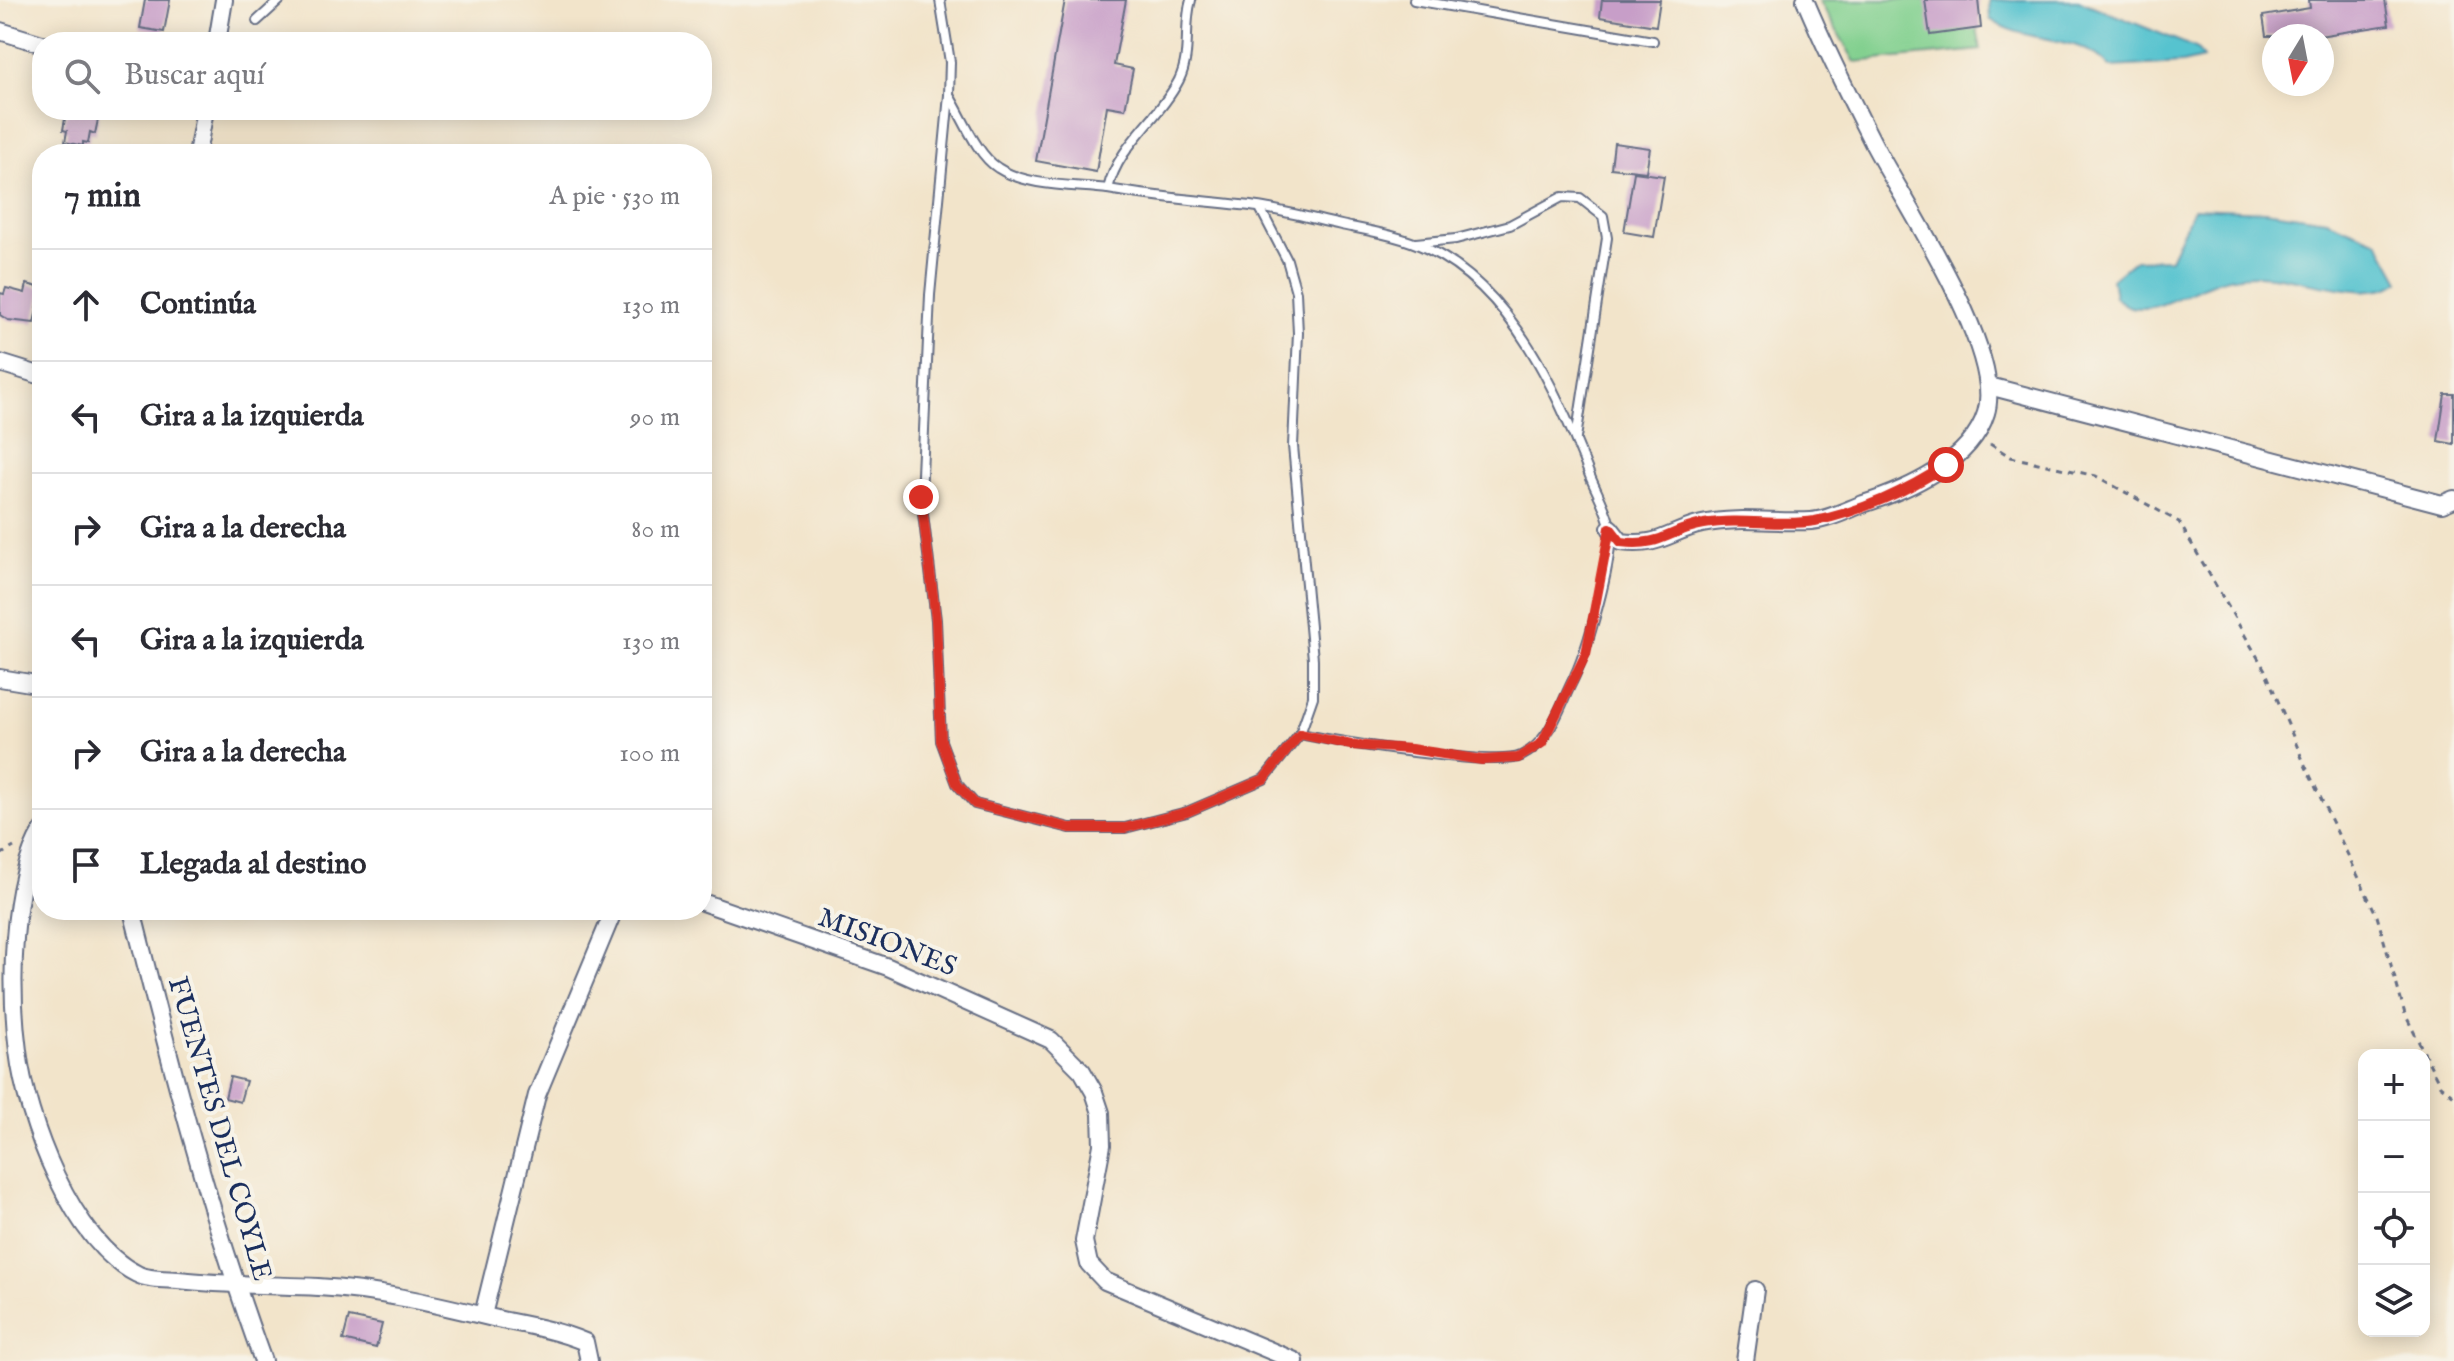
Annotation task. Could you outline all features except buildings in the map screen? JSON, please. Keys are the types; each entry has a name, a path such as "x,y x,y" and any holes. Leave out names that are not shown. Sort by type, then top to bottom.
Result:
{"street":[{"path":"219,32 224,0"},
{"path":"1610,528 1621,542 1648,545 1701,524 1739,520 1814,521 1920,482 1946,465 1986,414 1989,386 1960,296 1873,144 1805,0"},
{"path":"0,31 32,41"},
{"path":"199,144 203,120"},
{"path":"0,363 32,373"},
{"path":"1989,386 2442,504 2454,499"},
{"path":"0,678 32,683"},
{"path":"32,855 21,881 14,1022 21,1076 48,1156 81,1221 109,1257 140,1276 235,1286 320,1287 378,1294 483,1315 569,1335 585,1342 589,1361"},
{"name":"MISIONES","path":"712,905 888,967 1051,1040 1082,1071 1101,1113 1102,1145 1084,1241 1089,1264 1105,1281 1295,1361"},
{"name":"FUENTES DEL COYLE","path":"135,920 171,1063 235,1286 263,1361"},
{"path":"483,1315 537,1095 610,920"},
{"path":"1745,1361 1755,1290"}],"lane":[{"path":"257,21 280,0"},
{"path":"940,0 950,62 949,95 930,295 921,497 936,620 941,741 957,784 975,804 1070,828 1125,828 1187,812 1264,779 1300,734 1313,697 1313,659 1293,446 1298,333 1296,292 1287,260 1260,208"},
{"path":"1108,189 1113,168 1178,83 1188,60 1191,0"},
{"path":"1414,0 1653,41"},
{"path":"949,95 979,146 997,168 1024,179 1175,201 1260,208 1429,249 1473,281 1511,320 1538,363 1576,439 1610,528 1586,654 1542,743 1518,758 1482,760 1411,749 1351,745 1300,734"},
{"path":"1412,243 1456,239 1510,225 1562,197 1580,198 1603,216 1607,238 1576,439"}],"path":[{"path":"1973,434 2011,457 2096,476 2179,522 2265,670 2305,765 2377,916 2405,1014 2440,1085 2454,1096"}],"green space":[{"path":"1819,0 1972,0 1981,50 1855,62"}],"water":[{"path":"1989,0 2078,0 2196,48 2203,58 2182,63 2110,67 2083,48 2004,27 1990,19"},
{"path":"2194,208 2265,211 2326,220 2378,241 2400,281 2386,288 2350,290 2249,275 2218,281 2150,307 2131,307 2115,297 2112,279 2135,260 2170,259"}],"route":[{"path":"921,497 936,620 941,741 957,784 975,804 1007,814 1070,828 1125,828 1187,812 1231,796 1264,779 1300,734 1351,745 1411,749 1482,760 1518,758 1542,743 1586,654 1602,585 1610,528 1621,542 1648,545 1701,524 1739,520 1814,521 1920,482 1946,465"}]}
